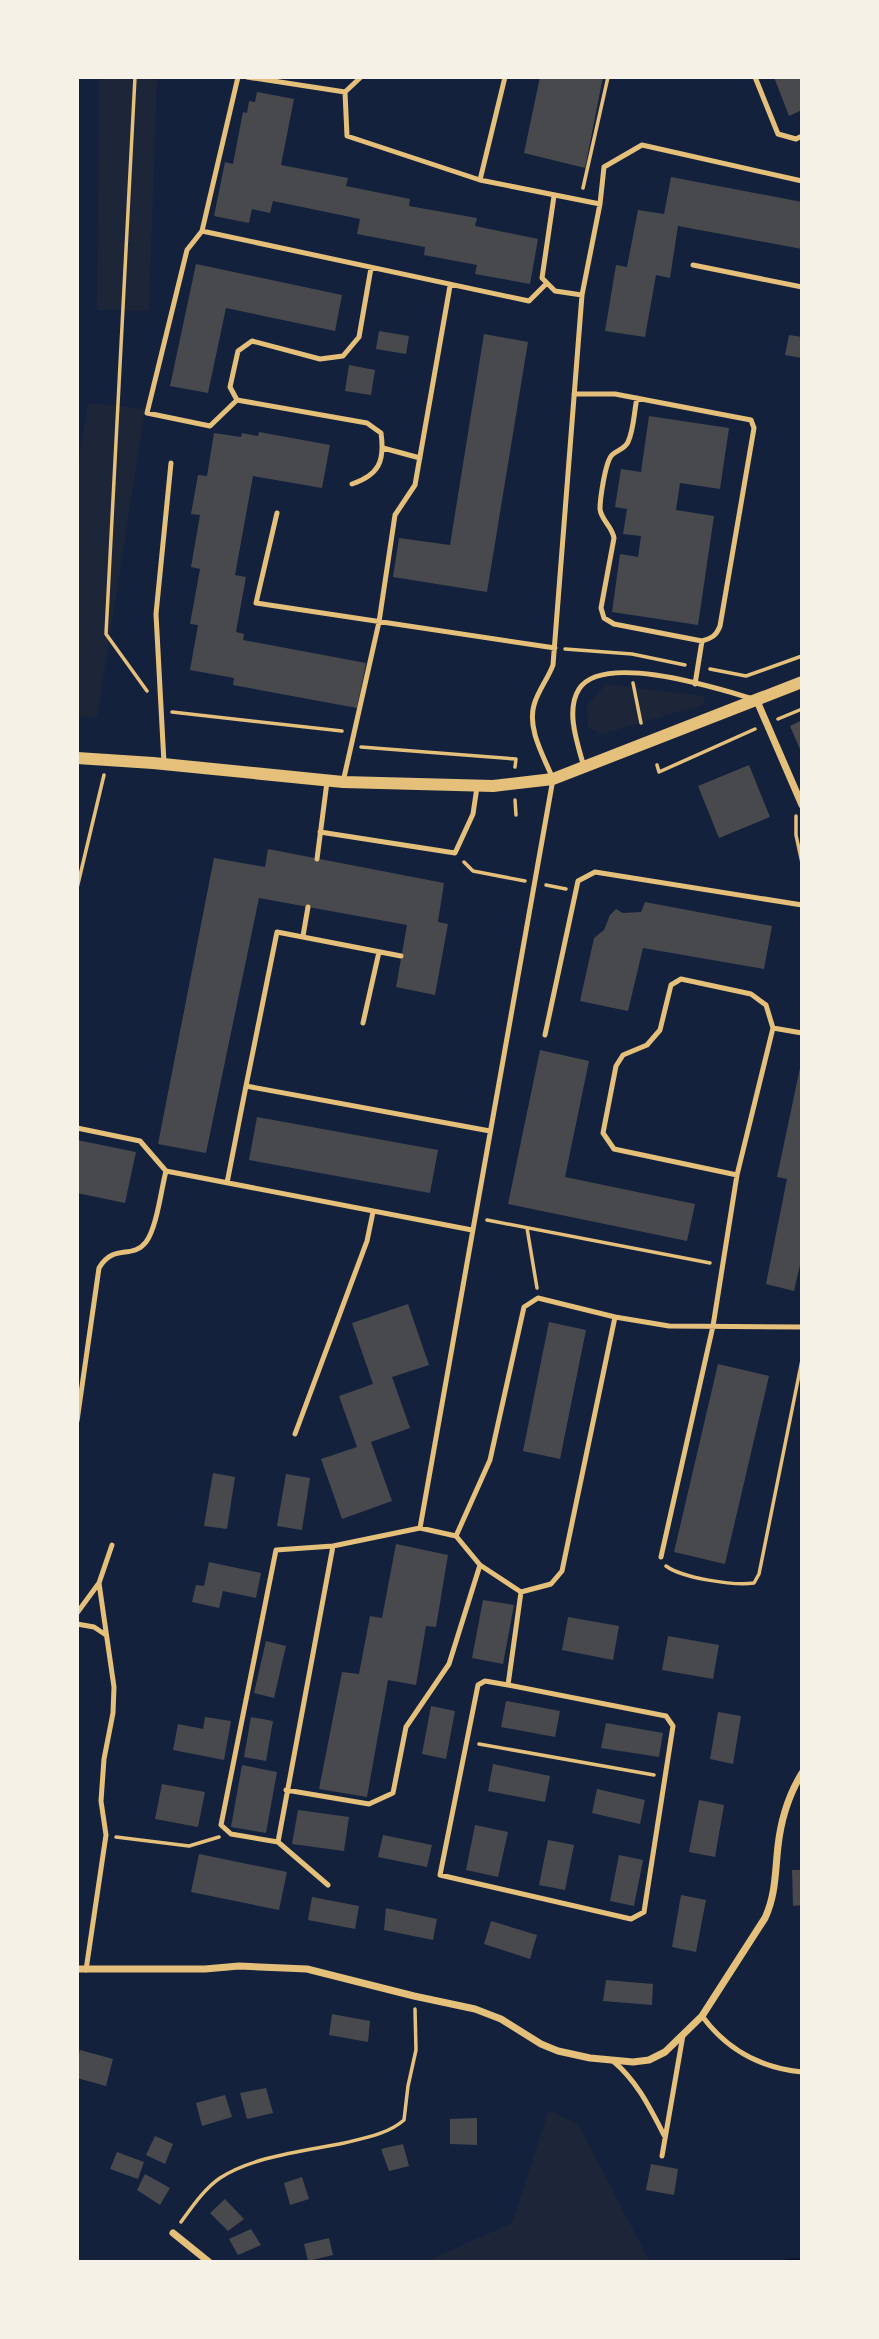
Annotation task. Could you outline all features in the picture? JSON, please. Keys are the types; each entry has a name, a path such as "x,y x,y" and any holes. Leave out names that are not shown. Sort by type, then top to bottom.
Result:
{"street":[{"path":"77,758 343,782 477,787 515,784 553,779 802,682"},
{"path":"757,701 802,806"},
{"path":"77,1969 205,1969 239,1966 307,1969 484,2012 558,2051 613,2061 649,2060 665,2052 702,2016 765,1917 772,1903 783,1815 791,1791 802,1773"},
{"path":"173,2233 209,2262"}],"lane":[{"path":"237,400 210,426 147,413 187,250 202,231 239,77"},
{"path":"247,77 345,92"},
{"path":"361,77 345,92 347,136 480,180 600,204"},
{"path":"480,180 505,77"},
{"path":"755,77 778,134 796,139 802,136"},
{"path":"420,1528 553,779 532,722 533,706 549,677 555,648 582,295 600,204 604,167 642,145 802,181"},
{"path":"554,196 542,278 555,291 582,295"},
{"path":"202,231 530,301 546,284"},
{"path":"694,264 802,287"},
{"path":"237,400 230,387 237,351 253,341 320,359 343,356 359,337 372,268"},
{"path":"343,782 379,621 395,515 415,485 450,286"},
{"path":"574,394 596,393 637,398 751,420 754,428 719,626 716,634 702,641 614,624 604,618 601,608 614,538 612,529 601,516 600,506 608,461 612,454 625,447 629,441 637,398"},
{"path":"237,400 367,423 381,433 383,448 379,466 368,479 352,484"},
{"path":"383,448 420,458"},
{"path":"164,764 156,614 171,463"},
{"path":"276,513 256,603 555,648"},
{"path":"695,684 702,641"},
{"path":"584,767 574,731 574,705 580,688 595,676 632,672 695,684 757,701"},
{"path":"317,859 327,780"},
{"path":"320,832 455,853 473,814 477,787"},
{"path":"545,1035 578,881 596,872 802,905"},
{"path":"303,936 308,907"},
{"path":"228,1183 277,932 401,956"},
{"path":"363,1023 379,952"},
{"path":"661,1557 713,1326 737,1175 773,1028 766,1004 751,994 681,979 671,985 660,1030 647,1045 623,1055 616,1066 603,1133 614,1149 737,1175"},
{"path":"773,1028 802,1033"},
{"path":"246,1086 490,1131"},
{"path":"77,1128 140,1141 166,1171 472,1230"},
{"path":"77,1421 99,1268 113,1253 132,1251 145,1244 151,1231 166,1171"},
{"path":"295,1434 367,1241 373,1212"},
{"path":"456,1536 490,1460 524,1307 538,1298 615,1317 669,1326 802,1327"},
{"path":"328,1885 278,1842 231,1834 221,1825 276,1550 333,1546 420,1528 456,1536 480,1565 522,1592 551,1584 562,1571 615,1317"},
{"path":"77,1613 99,1584 112,1545"},
{"path":"278,1842 333,1546"},
{"path":"286,1790 369,1804 393,1793 406,1727 449,1664 480,1565"},
{"path":"86,1970 106,1835 102,1801 104,1759 113,1713 114,1687 99,1584"},
{"path":"508,1685 522,1592"},
{"path":"77,1624 94,1627 107,1636"},
{"path":"485,1681 508,1685 666,1716 673,1726 644,1912 631,1919 440,1875 478,1685 485,1681"},
{"path":"702,2016 716,2035 747,2056 767,2066 802,2073"},
{"path":"662,2156 683,2035"},
{"path":"613,2061 627,2072 665,2137"}],"path":[{"path":"135,77 106,634 162,711 355,732"},
{"path":"580,200 608,77"},
{"path":"555,648 632,654 746,676 802,656"},
{"path":"632,654 632,672 641,723"},
{"path":"657,765 659,772 802,709"},
{"path":"351,747 516,759 516,815"},
{"path":"77,888 108,760"},
{"path":"796,793 796,835 802,863"},
{"path":"455,853 473,871 576,891"},
{"path":"475,1217 722,1265"},
{"path":"527,1228 538,1298"},
{"path":"661,1557 666,1567 676,1573 742,1585 754,1583 759,1574 802,1360"},
{"path":"466,1742 665,1777"},
{"path":"106,1835 189,1846 231,1834"},
{"path":"173,2233 193,2205 219,2179 247,2164 366,2138 396,2127 404,2120 416,2050 414,1996"}],"shaded area":[{"path":"99,77 157,77 149,311 97,310"},
{"path":"88,403 145,409 97,718 77,716 77,472"},
{"path":"606,684 703,696 705,704 602,734 588,727 587,706"},
{"path":"549,2110 578,2124 649,2260 657,2262 424,2262 512,2223"}],"building":[{"path":"540,77 603,77 585,168 524,153"},
{"path":"774,77 802,77 802,110 789,116"},
{"path":"257,92 294,99 281,165 348,178 346,186 410,199 409,206 477,218 475,226 538,239 530,284 475,274 477,265 424,255 425,247 357,234 360,219 273,201 270,213 252,209 249,223 214,216 225,162 233,164 243,112 247,113 249,101 255,102"},
{"path":"671,177 802,202 802,249 678,226 670,278 656,275 645,337 605,331 616,265 627,267 638,210 664,214"},
{"path":"196,264 342,295 335,331 226,308 208,393 170,386"},
{"path":"379,331 409,336 406,354 376,349"},
{"path":"484,334 528,342 487,592 393,577 399,538 450,545"},
{"path":"789,335 802,337 802,358 785,355"},
{"path":"349,365 375,370 371,395 345,391"},
{"path":"649,416 729,428 720,489 680,483 676,510 714,516 698,625 612,612 620,554 638,557 641,536 623,534 627,509 615,507 621,469 641,472"},
{"path":"259,432 330,445 322,488 253,476 235,575 246,577 236,632 244,634 243,640 366,663 357,708 233,685 234,678 190,670 198,625 190,624 200,569 191,567 200,515 191,514 198,475 207,476 214,433 241,437 242,433 258,436"},
{"path":"802,720 802,754 790,726"},
{"path":"749,765 770,817 719,838 698,786"},
{"path":"268,849 444,883 438,922 448,924 435,995 396,987 407,925 259,898 206,1153 158,1144 214,858 265,867"},
{"path":"645,902 772,926 764,969 643,948 628,1011 580,1001 594,938 604,930 610,915 616,909 623,913 641,912"},
{"path":"540,1050 589,1061 565,1177 695,1204 687,1241 508,1204"},
{"path":"801,1063 802,1256 794,1291 766,1284 787,1179 777,1177"},
{"path":"257,1117 438,1150 430,1193 249,1160"},
{"path":"77,1140 136,1152 125,1203 77,1193"},
{"path":"408,1304 429,1365 392,1377 410,1428 371,1442 392,1501 342,1519 321,1459 357,1447 339,1396 373,1384 352,1323"},
{"path":"549,1322 586,1330 560,1459 523,1451"},
{"path":"718,1364 769,1376 725,1564 674,1552"},
{"path":"213,1473 235,1477 227,1529 204,1526"},
{"path":"286,1474 310,1478 302,1530 277,1526"},
{"path":"396,1544 448,1555 436,1627 426,1626 416,1685 388,1680 367,1797 319,1789 342,1672 359,1674 370,1616 382,1618"},
{"path":"209,1562 261,1573 256,1598 223,1591 219,1608 192,1602 196,1585 204,1586"},
{"path":"483,1600 514,1605 503,1664 472,1658"},
{"path":"568,1617 619,1626 613,1660 562,1650"},
{"path":"668,1636 719,1645 713,1679 662,1670"},
{"path":"266,1641 286,1646 274,1698 254,1693"},
{"path":"506,1701 560,1711 555,1737 501,1727"},
{"path":"431,1706 455,1711 446,1759 422,1754"},
{"path":"718,1712 741,1716 733,1764 710,1759"},
{"path":"205,1717 231,1721 224,1760 173,1750 178,1724 203,1729"},
{"path":"251,1717 273,1721 266,1761 244,1757"},
{"path":"606,1723 663,1733 659,1757 601,1748"},
{"path":"493,1764 550,1776 545,1802 488,1791"},
{"path":"242,1765 277,1772 266,1833 231,1827"},
{"path":"162,1784 205,1792 198,1827 155,1819"},
{"path":"597,1789 645,1800 640,1824 592,1813"},
{"path":"699,1800 724,1805 715,1857 689,1852"},
{"path":"298,1810 349,1817 344,1851 292,1844"},
{"path":"475,1825 508,1832 498,1877 466,1870"},
{"path":"383,1835 432,1845 427,1867 378,1857"},
{"path":"548,1840 574,1845 565,1890 539,1885"},
{"path":"199,1854 287,1872 279,1910 191,1892"},
{"path":"619,1855 643,1860 634,1906 610,1901"},
{"path":"792,1870 802,1870 802,1905 793,1906"},
{"path":"681,1895 706,1900 696,1952 672,1947"},
{"path":"312,1897 359,1906 355,1929 308,1920"},
{"path":"386,1908 437,1919 433,1940 384,1930"},
{"path":"491,1921 537,1935 530,1959 484,1944"},
{"path":"606,1980 653,1984 652,2005 603,2001"},
{"path":"332,2014 370,2021 368,2042 329,2035"},
{"path":"80,2050 113,2059 106,2086 77,2078"},
{"path":"266,2088 273,2113 247,2119 240,2093"},
{"path":"225,2095 232,2117 202,2126 196,2103"},
{"path":"477,2118 477,2145 450,2144 450,2119"},
{"path":"155,2136 173,2144 165,2164 146,2155"},
{"path":"403,2144 409,2166 389,2171 381,2149"},
{"path":"117,2152 144,2162 138,2179 110,2169"},
{"path":"651,2164 678,2169 674,2195 646,2190"},
{"path":"145,2174 170,2188 160,2205 137,2190"},
{"path":"302,2177 309,2199 290,2205 284,2183"},
{"path":"225,2199 244,2219 228,2231 210,2213"},
{"path":"251,2229 261,2245 238,2255 229,2239"},
{"path":"329,2238 333,2255 308,2261 304,2244"}],"waterway":[{"path":"787,2262 802,2261"}]}
